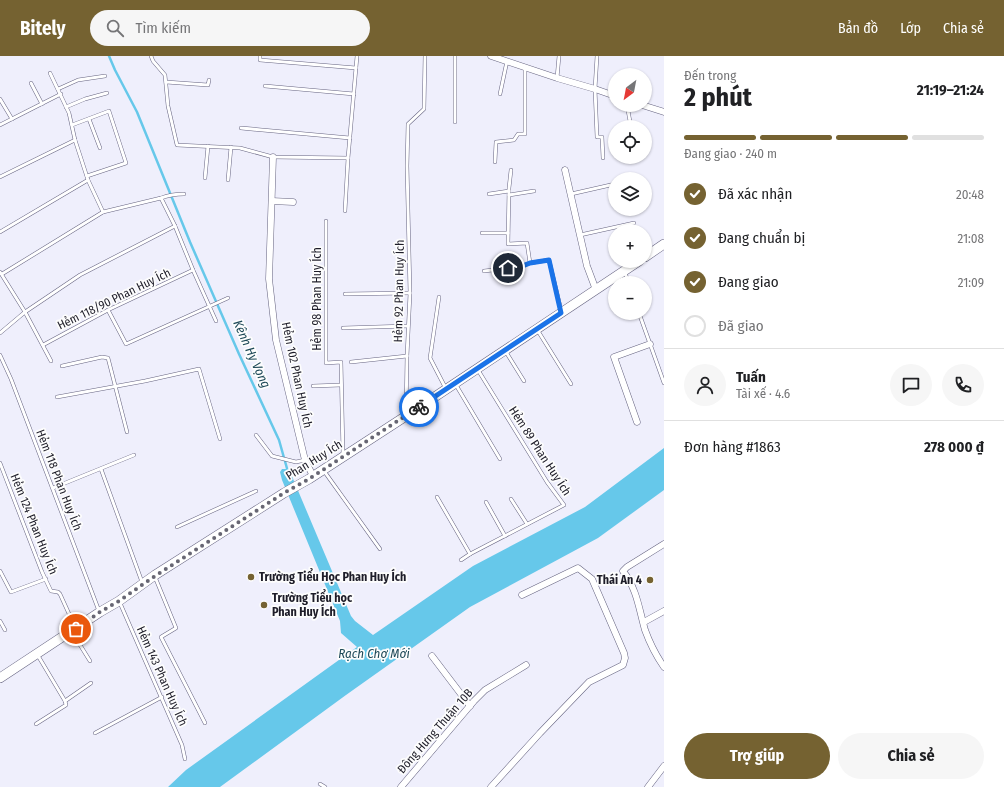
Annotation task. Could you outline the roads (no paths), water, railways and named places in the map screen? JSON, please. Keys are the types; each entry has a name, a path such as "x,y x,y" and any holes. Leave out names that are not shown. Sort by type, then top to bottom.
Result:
{"main road":[{"path":"652,252 664,244"},
{"name":"Phan Huy Ích","path":"0,678 155,576 406,416 628,268"}],"street":[{"path":"491,56 608,94"},
{"path":"652,108 664,112"},
{"name":"Hẻm 102 Phan Huy Ích","path":"273,157 269,279 275,332 305,460 311,477"},
{"path":"565,170 587,266 596,290"},
{"path":"272,201 292,202"},
{"path":"637,422 614,357 650,344"},
{"path":"664,544 623,571 633,588 644,622 645,630 659,660 664,667"},
{"path":"491,787 589,682 623,665 625,658 592,579 578,568 522,595"},
{"path":"644,622 664,611"},
{"path":"432,656 470,706"},
{"name":"Đông Hưng Thuận 10B","path":"401,787 485,690 526,665"},
{"path":"648,787 664,766"}],"lane":[{"path":"151,56 153,62 165,75 168,106 177,145 240,148 273,157 348,158"},
{"path":"260,56 260,60 356,68"},
{"path":"280,62 281,56"},
{"path":"345,211 357,56"},
{"name":"Hẻm 92 Phan Huy Ích","path":"406,416 410,293 407,166 408,124 424,109 425,56"},
{"path":"455,56 456,122"},
{"path":"557,78 559,56"},
{"path":"597,56 595,89 597,137 602,137 603,158"},
{"path":"500,94 507,62"},
{"path":"495,162 496,142 514,140 518,134 525,134 525,67"},
{"path":"50,73 69,113 75,140 88,178 103,212"},
{"path":"58,89 78,80 105,76"},
{"path":"166,82 208,85 208,80"},
{"path":"31,83 42,104"},
{"path":"265,86 354,94"},
{"path":"0,125 60,94"},
{"path":"66,107 85,99 107,94"},
{"path":"0,99 12,119"},
{"path":"0,232 88,178 126,163 109,111 72,125"},
{"path":"89,119 100,148"},
{"path":"241,128 350,138"},
{"path":"0,177 75,140"},
{"path":"205,178 208,146"},
{"path":"228,180 231,148"},
{"path":"511,170 508,244 527,243 530,263"},
{"path":"570,194 608,186"},
{"path":"489,194 534,191"},
{"path":"51,360 25,312 1,273 103,212 175,194 184,194"},
{"path":"161,198 175,226 216,321"},
{"name":"Hẻm 98 Phan Huy Ích","path":"326,221 326,363 341,362 344,456"},
{"path":"580,235 634,223"},
{"path":"0,333 25,312 80,275 175,226"},
{"path":"482,233 508,232"},
{"path":"484,271 520,267 530,263 549,260 561,313"},
{"name":"Hẻm 118/90 Phan Huy Ích","path":"43,345 108,310 193,270"},
{"path":"624,271 626,276"},
{"path":"0,282 4,279"},
{"path":"345,294 410,293"},
{"path":"439,297 430,358 446,389"},
{"path":"108,310 126,344 228,298"},
{"path":"641,320 664,384"},
{"path":"343,328 408,326"},
{"path":"537,329 571,384"},
{"path":"505,351 524,381"},
{"name":"Hẻm 118 Phan Huy Ích","path":"0,355 11,379 100,612"},
{"path":"351,362 407,356"},
{"path":"62,366 102,357 108,358 127,432"},
{"path":"57,397 145,381 199,368 220,439"},
{"name":"Hẻm 89 Phan Huy Ích","path":"461,560 564,505 547,482 477,369"},
{"path":"455,384 500,459"},
{"path":"313,386 341,385"},
{"path":"256,434 272,456 296,462 305,460"},
{"path":"53,488 134,455"},
{"name":"Hẻm 124 Phan Huy Ích","path":"0,463 51,591 58,592 60,594 74,630 90,662"},
{"path":"101,469 143,584"},
{"path":"323,469 380,549"},
{"path":"177,527 256,491"},
{"path":"437,497 470,554"},
{"path":"511,499 527,524"},
{"path":"486,502 505,536"},
{"path":"0,571 11,592 46,579"},
{"path":"155,576 176,628 161,637 205,724"},
{"name":"Hẻm 143 Phan Huy Ích","path":"119,601 162,697 182,745 185,759"},
{"path":"0,621 5,630"},
{"path":"36,724 66,705 37,654"},
{"path":"65,701 91,683"},
{"path":"95,732 162,697"},
{"path":"320,784 325,787"}],"water":[{"name":"Rạch Chợ Mới","path":"664,448 664,490 598,538 470,607 220,787 168,787 186,770 357,647 341,633 340,621 282,480 280,472 282,469 286,469 291,474 351,616 373,635 473,566 585,507"}],"waterway":[{"name":"Kênh Hy Vọng","path":"109,56 137,112 190,242 239,354 279,440 288,472"}],"place":[{"name":"Trường Tiểu Học Phan Huy Ích","path":"251,577"},
{"name":"Thái An 4","path":"650,580"},
{"name":"Trường Tiểu học Phan Huy Ích","path":"264,605"}]}
